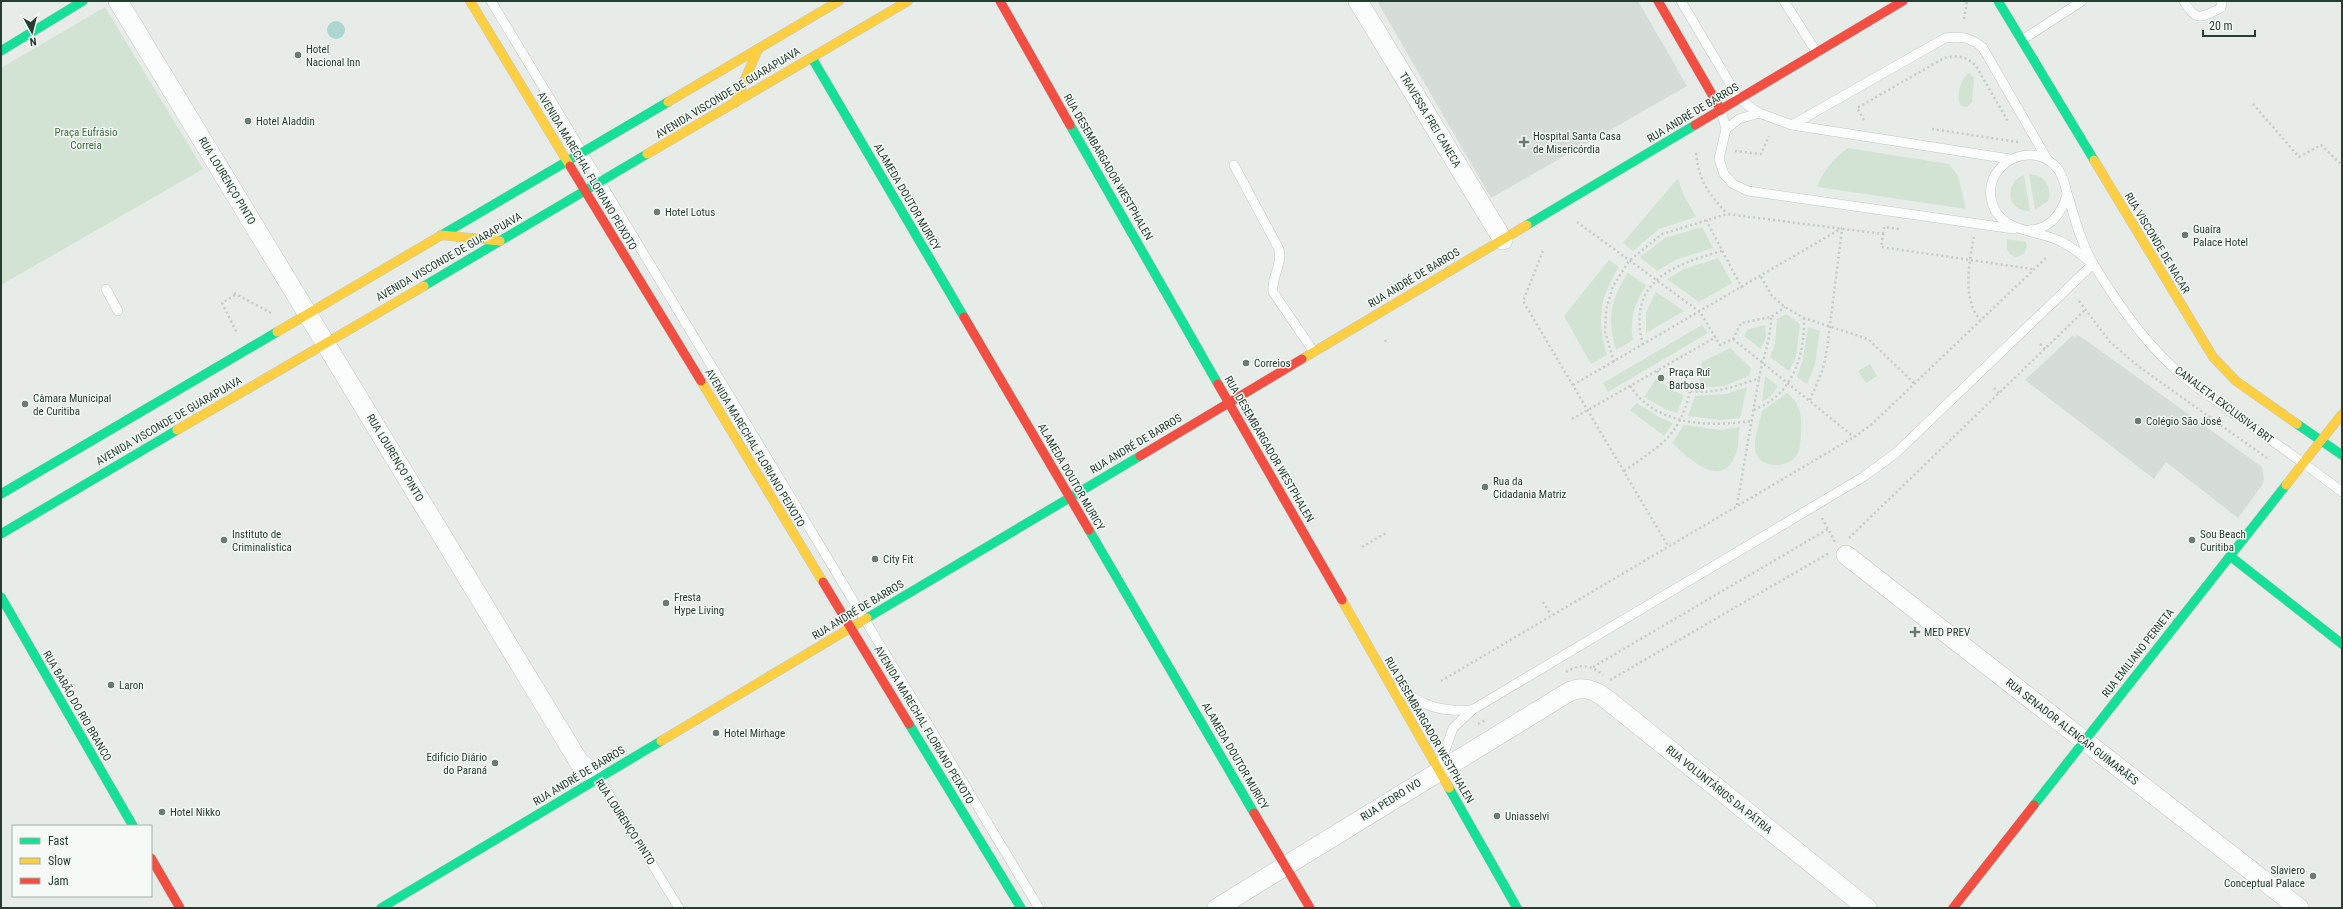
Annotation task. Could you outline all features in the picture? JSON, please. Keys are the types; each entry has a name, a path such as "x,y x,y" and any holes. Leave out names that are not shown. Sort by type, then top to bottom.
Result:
{"main road":[{"path":"1,51 83,1"},
{"name":"AVENIDA MARECHAL FLORIANO PEIXOTO","path":"470,1 1021,908"},
{"name":"AVENIDA VISCONDE DE GUARAPUAVA","path":"1,494 839,1"},
{"name":"AVENIDA VISCONDE DE GUARAPUAVA","path":"1,534 908,1"},
{"name":"RUA DESEMBARGADOR WESTPHALEN","path":"1000,1 1517,908"},
{"path":"1658,1 1721,110"},
{"name":"RUA ANDRÉ DE BARROS","path":"381,908 1903,1"},
{"name":"RUA VISCONDE DE NACAR","path":"1998,1 2213,357 2236,381 2342,455"},
{"path":"735,103 758,49"},
{"name":"ALAMEDA DOUTOR MURICY","path":"812,58 1310,908"},
{"path":"441,235 500,241"},
{"name":"RUA EMILIANO PERNETA","path":"1953,908 2342,414"},
{"path":"2230,556 2342,644"},
{"name":"RUA BARÃO DO RIO BRANCO","path":"1,597 132,825"},
{"path":"152,860 180,908"}],"street":[{"name":"RUA LOURENÇO PINTO","path":"118,1 579,762 599,778"},
{"name":"TRAVESSA FREI CANECA","path":"1358,1 1502,240"},
{"name":"RUA SENADOR ALENCAR GUIMARÃES","path":"1842,551 2299,908"},
{"name":"RUA VOLUNTÁRIOS DA PÁTRIA","path":"1567,694 1574,689 1583,688 1595,691 1605,698 1867,908"},
{"name":"RUA PEDRO IVO","path":"1217,908 1438,771 1567,694"}],"lane":[{"path":"491,1 1039,908"},
{"path":"1681,1 1739,99 1759,113 1792,125 2010,159"},
{"path":"1784,1 1817,53"},
{"path":"2022,40 2082,1"},
{"path":"2184,1 2195,17 2202,17 2221,8 2222,1"},
{"path":"1792,125 1945,38 1961,36 1973,40 1983,48 2047,159 2058,168 2065,181 2067,195 2078,230 2093,264"},
{"path":"1721,110 1726,130 1719,159 1724,174 1733,184 1748,191 2023,230 2036,230 2047,225 2057,217 2067,195"},
{"path":"1726,130 1739,119 1759,113"},
{"path":"2047,159 2035,155 2023,155 2010,159 2000,167 1993,179 1990,192 1993,205 2000,217 2010,226 2061,241 2093,264"},
{"path":"1234,165 1279,249 1281,256 1272,286 1273,292 1314,352"},
{"path":"1438,771 1453,728 1472,710 1863,477 1896,453 2093,264"},
{"name":"CANALETA EXCLUSIVA BRT","path":"2093,264 2155,350 2184,378 2342,492"},
{"path":"106,289 118,311"},
{"path":"1389,684 1425,704 1438,709 1452,711 1472,710"},
{"name":"RUA LOURENÇO PINTO","path":"599,778 679,908"}],"path":[{"path":"1964,19 1967,1"},
{"path":"1864,120 1857,108 1944,58 1957,56 1970,60 1976,66 2013,130"},
{"path":"2252,104 2299,158 2321,145 2342,165"},
{"path":"1932,129 2021,143 2017,136"},
{"path":"1735,152 1761,154 1769,136"},
{"path":"1696,152 1698,172 1705,188 1727,214"},
{"path":"1614,362 1605,332 1606,310 1613,286 1629,261 1662,234 1727,214 1883,234"},
{"path":"1706,220 1742,288"},
{"path":"1577,222 1700,312 1720,345 1733,339 1741,323 1771,317 1786,307"},
{"path":"1899,230 1884,227 1881,247 2033,270"},
{"path":"1573,385 1761,277 1842,228"},
{"path":"1810,400 1822,369 1842,228"},
{"path":"1967,239 1973,238 1968,282 1971,303 1980,320"},
{"path":"1543,251 1523,301 1668,546"},
{"path":"1643,345 1640,333 1640,313 1647,294 1655,280 1675,267 1722,251"},
{"path":"1441,681 1854,437 1871,425 2046,256"},
{"path":"1761,277 1772,296 1786,307 1804,318 1868,339 1914,383"},
{"path":"245,350 222,302 235,294 248,302"},
{"path":"2079,300 2110,342 2138,366 2267,458"},
{"path":"1609,681 1842,551 1999,393 2086,309"},
{"path":"1737,506 1762,362 1769,344 1771,317"},
{"path":"1753,410 1773,400 1788,382 1800,357 1803,340 1804,318"},
{"path":"1572,419 1716,337"},
{"path":"1733,339 1788,382 1854,437"},
{"path":"1385,340 1387,344"},
{"path":"2040,344 2045,349"},
{"path":"1657,371 1664,380 1690,392 1707,393 1728,390 1759,378"},
{"path":"1630,386 1638,398 1648,406 1681,420 1721,425 1751,421"},
{"path":"1994,388 1999,393"},
{"path":"1624,471 1666,441 1681,420 1690,392"},
{"path":"1822,518 1842,551"},
{"path":"1593,667 1828,528"},
{"path":"1362,547 1386,533"},
{"path":"1543,602 1551,615"}],"shaded area":[{"name":"Hospital Santa Casa de Misericórdia","path":"1377,1 1638,1 1687,86 1491,198"},
{"name":"Colégio São José","path":"2073,335 2075,339 2076,335 2080,336 2262,467 2264,478 2263,484 2238,518 2166,462 2154,479 2025,380"}],"green space":[{"name":"Praça Eufrásio Correia","path":"105,7 203,169 1,285 1,68"},
{"path":"1970,73 1974,78 1972,102 1967,107 1961,106 1959,103 1960,88 1964,78"},
{"path":"1848,148 1949,164 1958,176 1966,209 1817,187 1830,165"},
{"path":"2029,174 2039,176 2043,179 2048,186 2049,191 2048,201 2035,210"},
{"path":"2024,175 2030,211 2022,210 2016,207 2010,196 2013,184 2017,179"},
{"path":"1678,178 1683,194 1696,217 1659,229 1633,251 1623,243"},
{"path":"1702,227 1713,248 1675,260 1657,271 1640,257 1665,238"},
{"path":"2007,239 2026,242 2027,246 2024,254 2016,257 2011,254 2007,248"},
{"path":"1718,258 1732,283 1699,302 1667,279 1684,269"},
{"path":"1609,260 1619,267 1607,289 1602,310 1602,331 1607,355 1591,364 1564,316"},
{"path":"1628,273 1646,285 1636,305 1632,318 1633,340 1616,350 1613,339 1611,319 1612,310 1617,292"},
{"path":"1656,292 1684,311 1646,333 1646,312"},
{"path":"1786,314 1800,324 1796,357 1789,371 1770,357 1775,344 1777,319"},
{"path":"1702,325 1708,333 1608,392 1603,383"},
{"path":"1765,325 1766,337 1761,349 1744,336 1748,329"},
{"path":"1808,327 1820,331 1815,364 1807,384 1797,377 1803,359"},
{"path":"1730,348 1751,368 1749,376 1724,386 1698,388 1702,362"},
{"path":"1870,364 1877,376 1866,383 1858,371"},
{"path":"1765,376 1778,386 1771,396 1762,402"},
{"path":"1656,379 1674,391 1684,395 1677,413 1665,409 1644,397"},
{"path":"1747,387 1740,418 1721,420 1688,416 1695,396 1726,394"},
{"path":"1787,393 1796,402 1800,412 1801,437 1799,449 1797,455 1792,460 1779,465 1772,465 1760,460 1756,454 1756,434 1762,411"},
{"path":"1637,403 1659,417 1673,423 1664,436 1630,410"},
{"path":"1684,425 1720,430 1740,427 1737,451 1728,467 1720,471 1712,471 1694,462 1672,443"}],"water":[{"path":"332,21 340,21 345,26 343,37 340,39 332,39 327,34 327,26"}],"traffic: fast":[{"path":"1,51 83,1"},
{"path":"1998,1 2094,160"},
{"path":"812,58 964,317"},
{"path":"440,236 668,102"},
{"path":"1070,125 1218,384"},
{"path":"1527,225 1695,125"},
{"path":"424,286 647,154"},
{"path":"1,494 277,332"},
{"path":"2297,424 2342,455"},
{"path":"1,534 177,430"},
{"path":"867,618 1140,456"},
{"path":"2034,805 2286,485"},
{"path":"1089,530 1254,813"},
{"path":"2230,556 2342,644"},
{"path":"1,597 132,825"},
{"path":"909,724 1021,908"},
{"path":"381,908 661,741"},
{"path":"1449,788 1517,908"}],"traffic: slow":[{"path":"470,1 570,166"},
{"path":"668,102 839,1"},
{"path":"647,154 908,1"},
{"path":"735,103 758,49"},
{"path":"2094,160 2213,357 2236,381 2297,424"},
{"path":"1302,359 1527,225"},
{"path":"441,235 500,241"},
{"path":"277,332 440,236"},
{"path":"177,430 424,286"},
{"path":"701,381 823,582"},
{"path":"2286,485 2342,414"},
{"path":"1342,600 1449,788"},
{"path":"661,741 867,618"}],"traffic: jam":[{"path":"1000,1 1070,125"},
{"path":"1658,1 1721,110"},
{"path":"1695,125 1903,1"},
{"path":"570,166 701,381"},
{"path":"964,317 1089,530"},
{"path":"1140,456 1302,359"},
{"path":"1218,384 1342,600"},
{"path":"823,582 909,724"},
{"path":"1953,908 2034,805"},
{"path":"1254,813 1310,908"},
{"path":"152,860 180,908"}],"place":[{"name":"Hotel Nacional Inn","path":"298,55"},
{"name":"Hotel Aladdin","path":"248,121"},
{"name":"Hospital Santa Casa de Misericórdia","path":"1524,142"},
{"name":"Hotel Lotus","path":"657,212"},
{"name":"Guaíra Palace Hotel","path":"2185,235"},
{"name":"Correios","path":"1246,363"},
{"name":"Praça Rui Barbosa","path":"1661,378"},
{"name":"Câmara Municipal de Curitiba","path":"25,404"},
{"name":"Colégio São José","path":"2138,421"},
{"name":"Rua da Cidadania Matriz","path":"1485,487"},
{"name":"Instituto de Criminalística","path":"224,540"},
{"name":"Sou Beach Curitiba","path":"2192,540"},
{"name":"City Fit","path":"875,559"},
{"name":"Fresta Hype Living","path":"666,603"},
{"name":"MED PREV","path":"1915,632"},
{"name":"Laron","path":"111,685"},
{"name":"Hotel Mirhage","path":"716,733"},
{"name":"Edifício Diário do Paraná","path":"495,763"},
{"name":"Hotel Nikko","path":"162,812"},
{"name":"Uniasselvi","path":"1497,816"},
{"name":"Slaviero Conceptual Palace","path":"2313,876"}]}
